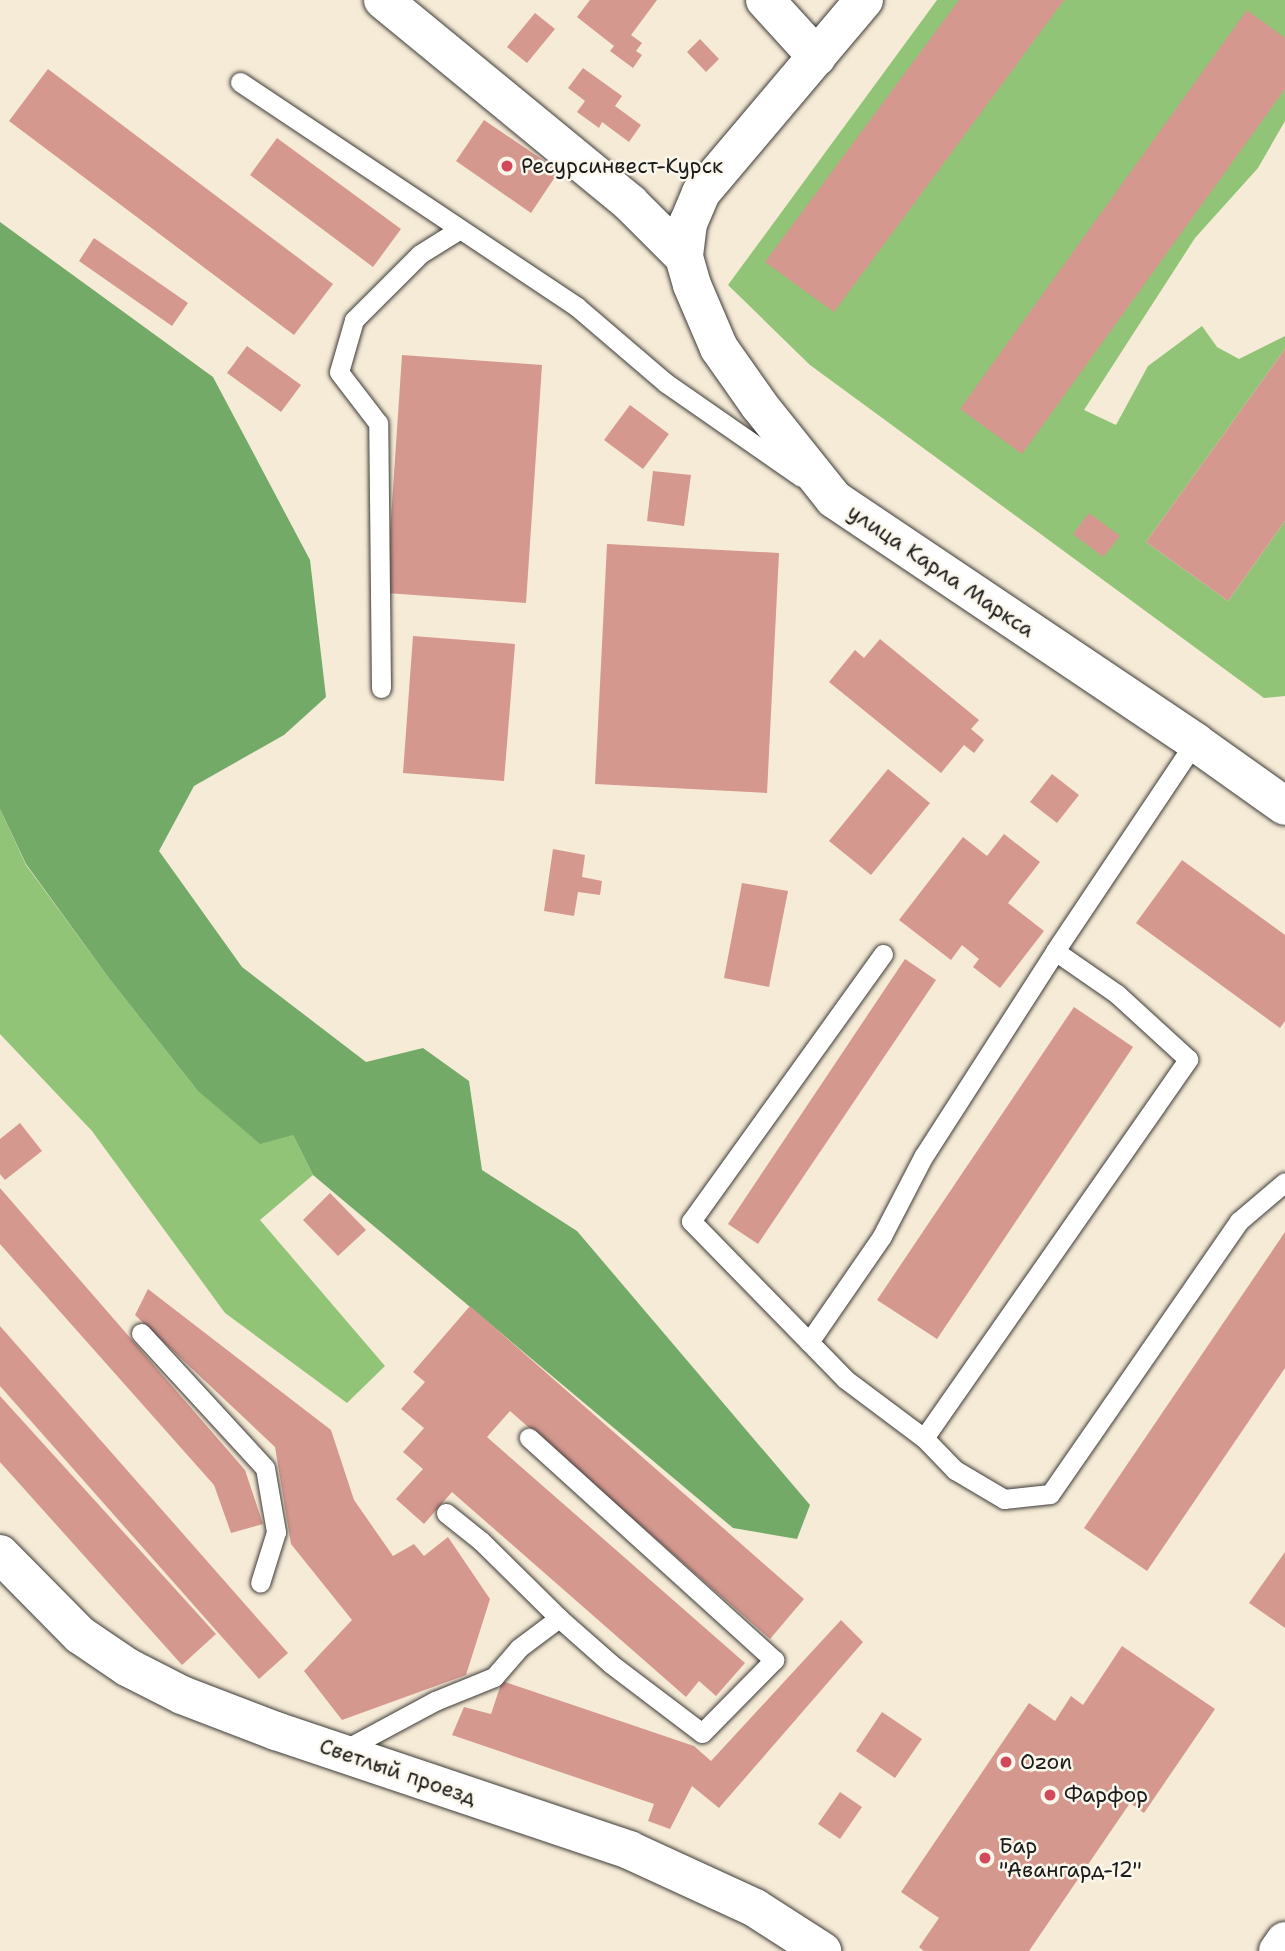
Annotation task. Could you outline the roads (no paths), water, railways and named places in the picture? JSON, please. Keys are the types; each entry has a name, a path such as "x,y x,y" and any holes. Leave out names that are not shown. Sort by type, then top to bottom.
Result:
{"street":[{"name":"улица Карла Маркса","path":"383,0 629,203 684,257"},
{"path":"765,0 817,57"},
{"name":"улица Карла Маркса","path":"864,0 701,193 688,223 684,257 692,285 719,348 759,405 834,499 1195,742 1285,806"},
{"name":"Светлый проезд","path":"0,1554 80,1635 127,1667 182,1695 629,1850 755,1908 822,1951"},
{"path":"1278,1951 1285,1941"}],"lane":[{"path":"240,82 576,307 666,383 834,499"},
{"path":"381,688 378,423 339,372 354,320 420,254 460,229"},
{"path":"809,1342 881,1236 923,1157 1055,951 1195,742"},
{"path":"924,1438 1188,1059 1117,995 1055,951"},
{"path":"883,954 691,1221 845,1379 924,1438 955,1470 1004,1499 1050,1494 1239,1221 1285,1182"},
{"path":"141,1333 265,1468 276,1532 260,1583"},
{"path":"446,1513 481,1541 559,1619 611,1664 702,1733 774,1660 529,1438"},
{"path":"340,1752 435,1701 494,1677 519,1648 559,1619"}],"place":[{"name":"Ресурсинвест-Курск","path":"507,166"},
{"name":"Ozon","path":"1006,1762"},
{"name":"Фарфор","path":"1050,1795"},
{"name":"Бар \"Авангард-12\"","path":"985,1858"}]}
